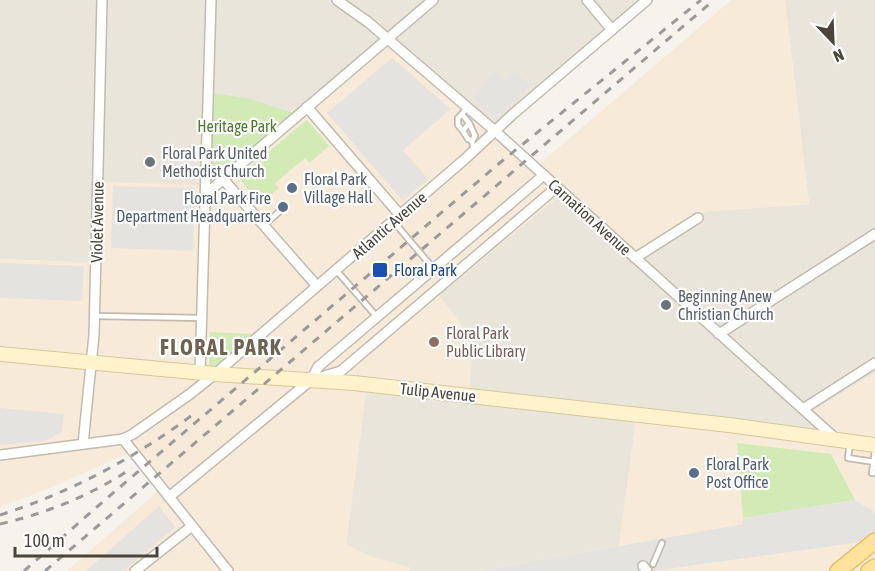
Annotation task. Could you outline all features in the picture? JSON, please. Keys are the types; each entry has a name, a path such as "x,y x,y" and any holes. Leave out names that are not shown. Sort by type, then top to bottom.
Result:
{"main road":[{"name":"Tulip Avenue","path":"0,354 200,373 354,383 687,420 875,445"},
{"path":"838,571 875,541"},
{"path":"870,571 875,567"}],"street":[{"name":"Violet Avenue","path":"83,444 95,316 102,0"},
{"path":"200,373 211,0"},
{"name":"Carnation Avenue","path":"338,0 368,22 464,111 495,131 803,409 844,441"},
{"path":"206,194 433,0"},
{"path":"587,0 612,30"},
{"name":"Atlantic Avenue","path":"123,439 190,394 215,374 396,218 473,146 495,131 647,0"},
{"path":"307,107 396,218"},
{"path":"169,497 311,380 318,367 544,175"},
{"path":"223,179 317,286"},
{"path":"311,380 341,371 557,187"},
{"path":"635,258 698,218"},
{"path":"719,333 875,234"},
{"path":"803,409 875,363"},
{"path":"0,454 123,439 228,571"},
{"path":"135,571 192,526"}],"lane":[{"path":"464,111 475,132 473,146 458,125 458,118 464,111"},
{"path":"463,131 469,123"},
{"path":"263,225 280,211"},
{"path":"396,218 434,268"},
{"path":"336,270 377,317"},
{"path":"95,316 202,318"},
{"path":"844,441 848,458 874,462"},
{"path":"875,452 872,473 875,473"},
{"path":"648,567 662,543"}],"shaded area":[{"path":"0,0 654,0 500,133 296,114 103,263 0,259"},
{"path":"731,0 785,0 809,204 698,212 633,254 565,191 439,295 473,341 469,394 367,384 346,544 371,557 409,567 410,571 67,571 159,490 129,453 0,507 0,259 103,263 100,182 207,185 386,39 537,166"},
{"path":"785,0 875,0 875,373 813,411 825,435 637,413 619,546 479,571 410,571 409,567 371,557 346,544 367,384 473,341 439,295 565,191 633,253 698,212 809,204"},
{"path":"392,58 451,109 403,150 428,179 403,201 327,113"},
{"path":"494,71 505,80 515,71 530,86 495,118 473,97"},
{"path":"113,186 195,188 193,251 111,248"},
{"path":"0,263 84,266 82,301 0,298"},
{"path":"875,373 875,571 653,571 855,543 854,500 737,443 744,524 619,546 637,413 825,435 813,411"},
{"path":"0,408 64,414 62,432 45,441 0,445"},
{"path":"854,500 872,510 875,515 875,531 868,540 855,543 653,571 479,571 743,524 743,518"},
{"path":"159,506 175,527 124,571 86,571"}],"green space":[{"name":"Heritage Park","path":"209,93 247,98 296,114 207,190"},
{"path":"307,120 329,146 309,163 305,158 275,183 279,188 260,204 238,177"},
{"path":"210,332 254,334 220,367 209,367"},
{"path":"737,443 831,454 855,500 743,518"}],"railway":[{"path":"24,571 502,161 701,0"},
{"path":"45,571 714,0"},
{"path":"0,515 51,496 100,473 146,447 191,416"},
{"path":"0,524 69,502 101,487 132,468"}],"place":[{"name":"Floral Park United Methodist Church","path":"150,162"},
{"name":"Floral Park Village Hall","path":"292,188"},
{"name":"Floral Park Fire Department Headquarters","path":"283,207"},
{"name":"Floral Park","path":"380,270"},
{"name":"Beginning Anew Christian Church","path":"666,305"},
{"name":"Floral Park Public Library","path":"434,342"},
{"name":"Floral Park Post Office","path":"694,473"}],"district":[{"name":"FLORAL PARK","path":"221,347"}]}
